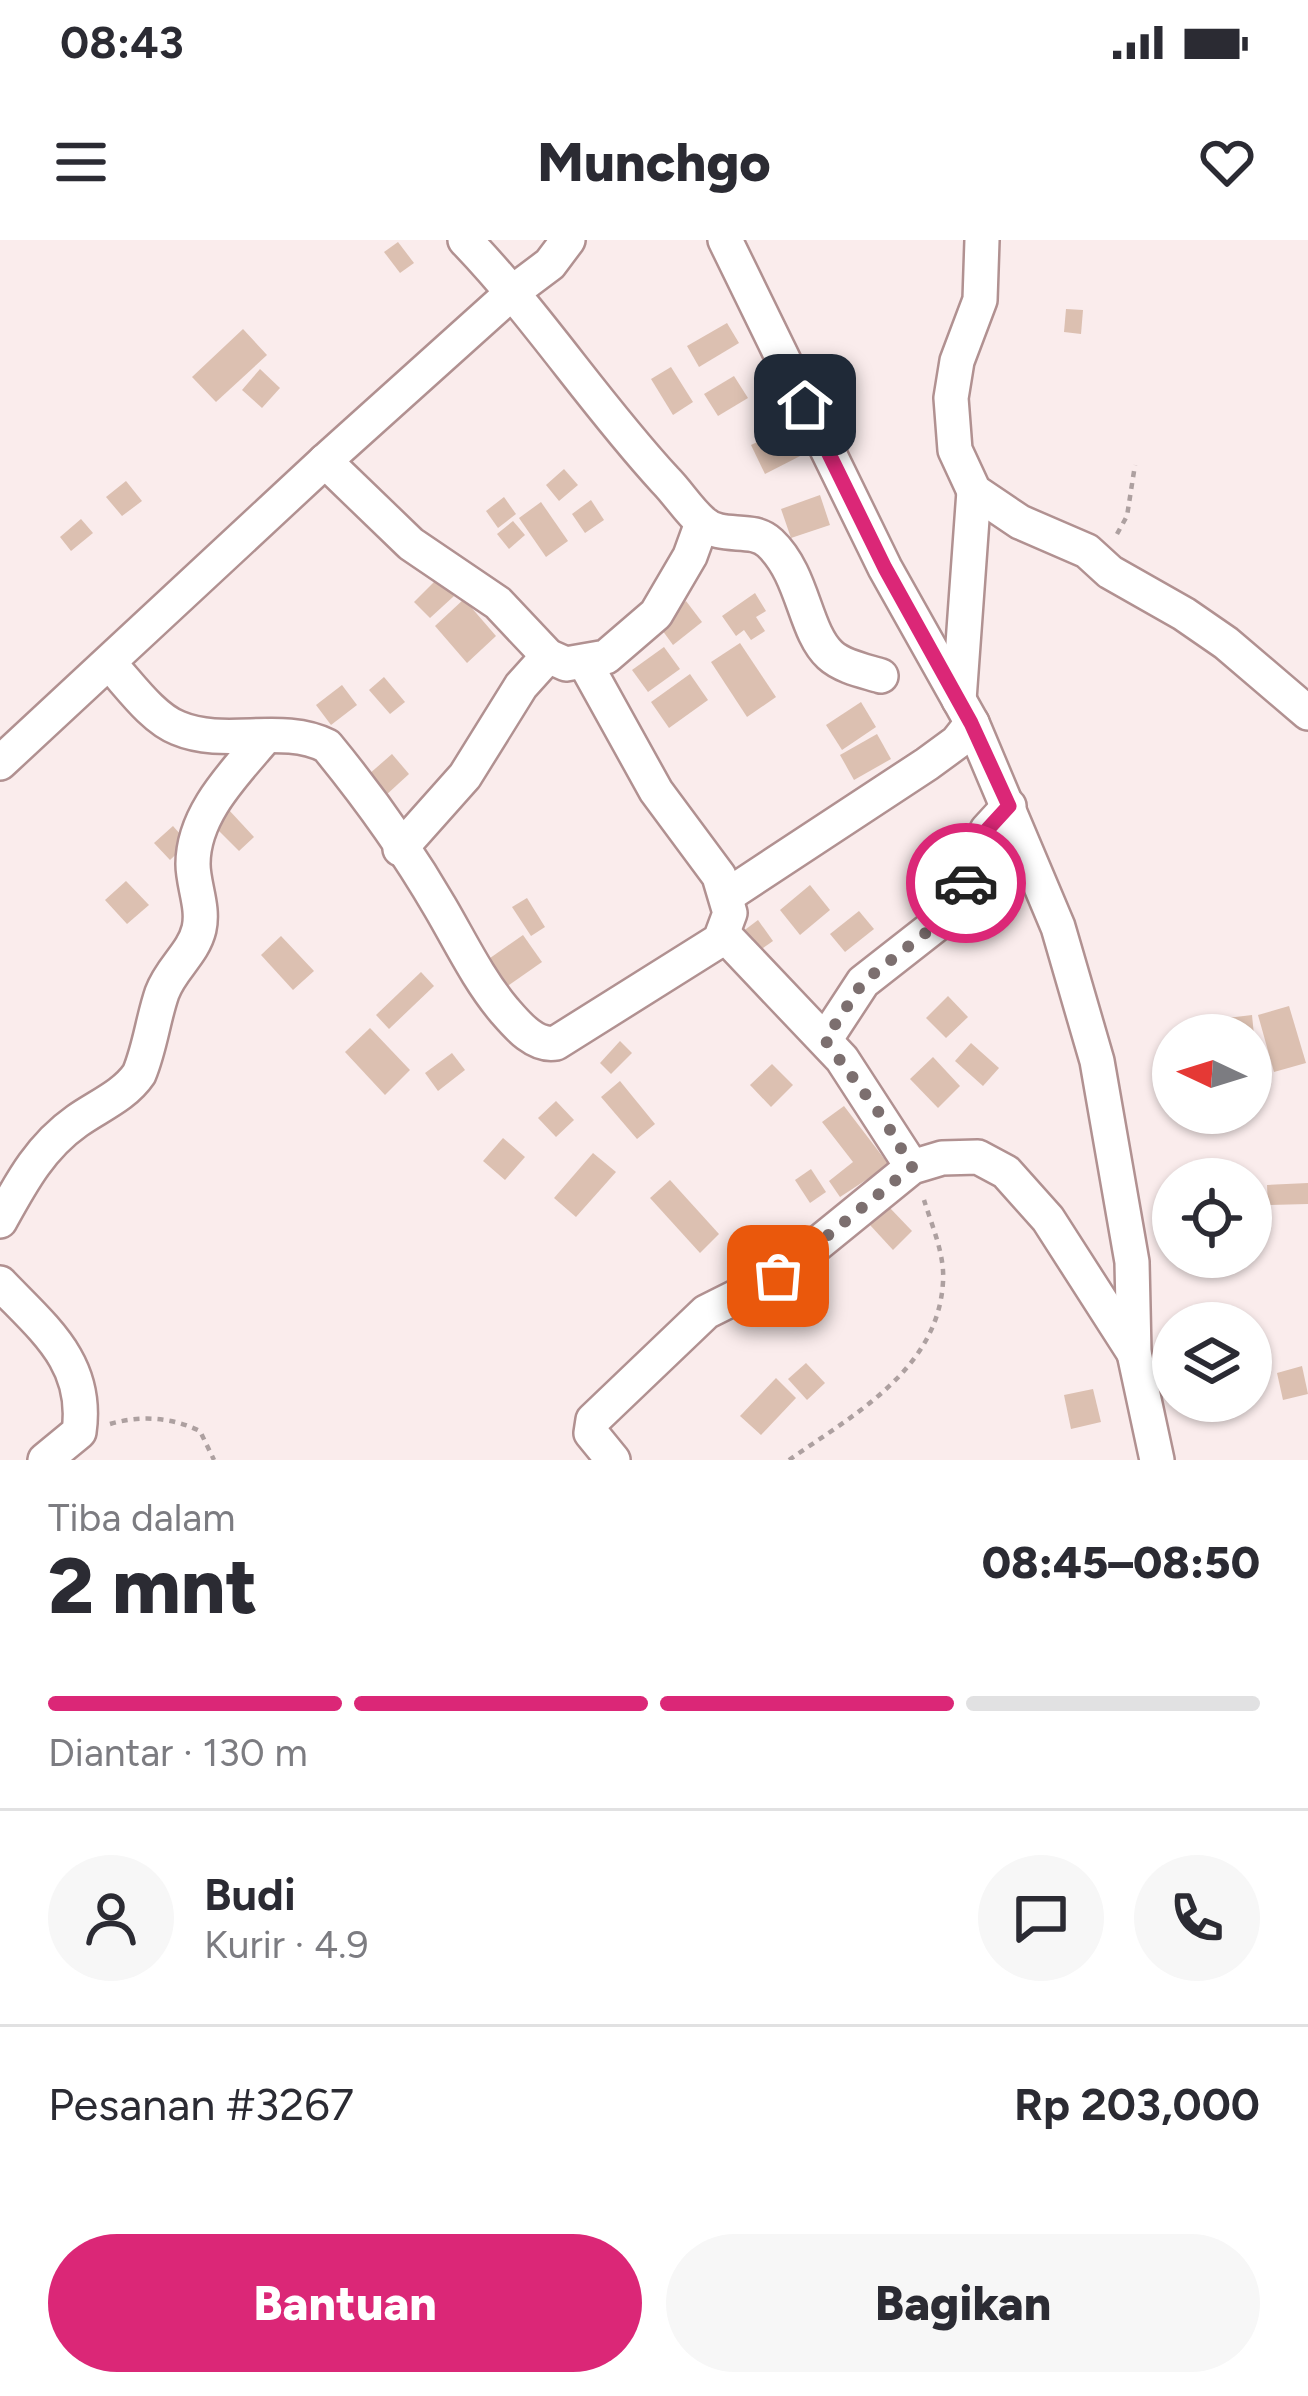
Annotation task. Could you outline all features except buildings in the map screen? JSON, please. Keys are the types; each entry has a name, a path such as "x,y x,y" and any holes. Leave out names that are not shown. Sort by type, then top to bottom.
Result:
{"street":[{"path":"465,240 514,292 599,406 702,523 730,535 761,536 772,544 791,572 831,657 881,676"},
{"path":"0,764 325,461 550,264 568,240"},
{"path":"725,240 885,568 965,713 1058,927 1097,1060 1132,1262 1134,1353 1157,1460"},
{"path":"728,896 956,742 965,713 974,490 955,450 951,414 957,361 980,300 982,240"},
{"path":"325,461 411,544 498,603 548,656 566,664 606,658 656,614 690,556 702,523"},
{"path":"974,490 1020,522 1098,559 1110,572 1226,643 1308,713"},
{"path":"400,849 465,776 521,686 548,656"},
{"path":"109,663 174,728 203,734 309,737 327,746 400,849 503,1010 534,1040 547,1044 589,1023 720,940 730,913 719,876 656,791 585,663"},
{"path":"0,1221 32,1164 51,1143 131,1085 139,1074 163,991 175,968 193,949 200,924 192,862 199,833 210,805 266,736"},
{"path":"825,1040 863,982 946,917 960,897 987,830 1009,806"},
{"path":"720,940 731,942 825,1040 883,1118 912,1167"},
{"path":"613,1460 591,1433 592,1420 706,1312 778,1276 912,1167 942,1158 978,1157 1006,1172 1048,1219 1134,1353"},
{"path":"0,1283 72,1364 81,1399 79,1432 45,1460"}],"path":[{"path":"1098,559 1127,516 1135,465"},
{"path":"789,1460 863,1410 911,1366 937,1319 944,1280 912,1167"},
{"path":"79,1432 131,1418 180,1422 200,1431 214,1460"}],"way so far":[{"path":"778,1276 912,1167 883,1118 825,1040 863,982 946,917 966,883"}],"route":[{"path":"805,405 885,568 971,723 1009,806 987,830 966,883"}]}
